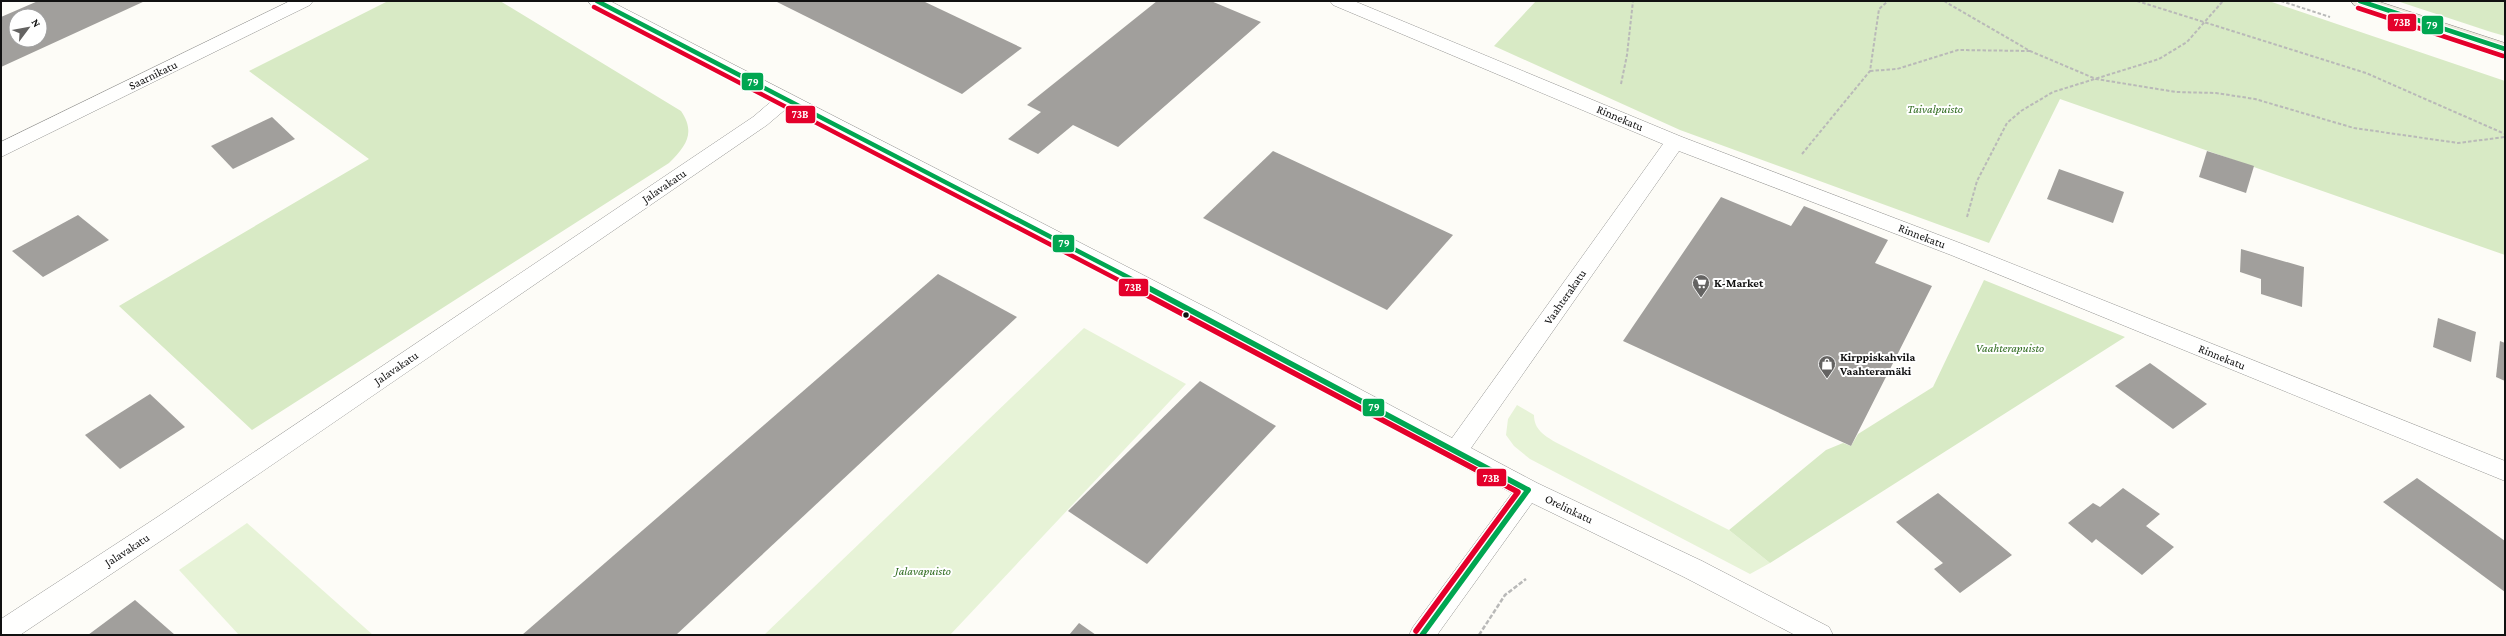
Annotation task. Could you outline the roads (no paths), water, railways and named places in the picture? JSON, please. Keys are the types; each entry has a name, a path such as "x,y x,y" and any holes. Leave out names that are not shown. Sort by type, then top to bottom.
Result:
{"main road":[{"path":"2360,1 2505,49"}],"street":[{"name":"Saarnikatu","path":"1,150 304,1"},
{"name":"Orelinkatu","path":"597,1 1207,318 1528,490 1693,569 1820,635"},
{"name":"Rinnekatu","path":"1339,1 1416,35 1675,142 1780,184 1958,250 2505,471"},
{"name":"Jalavakatu","path":"1,633 168,523 747,130 786,98"},
{"name":"Vaahterakatu","path":"1455,452 1675,142"},
{"path":"1422,635 1528,490"}],"place":[{"name":"K-Market","path":"1701,298"},
{"name":"Kirppiskahvila Vaahteramäki","path":"1827,379"}],"park label":[{"name":"Taivalpuisto","path":"1935,109"},
{"name":"Vaahterapuisto","path":"2010,348"},
{"name":"Jalavapuisto","path":"923,571"}]}
